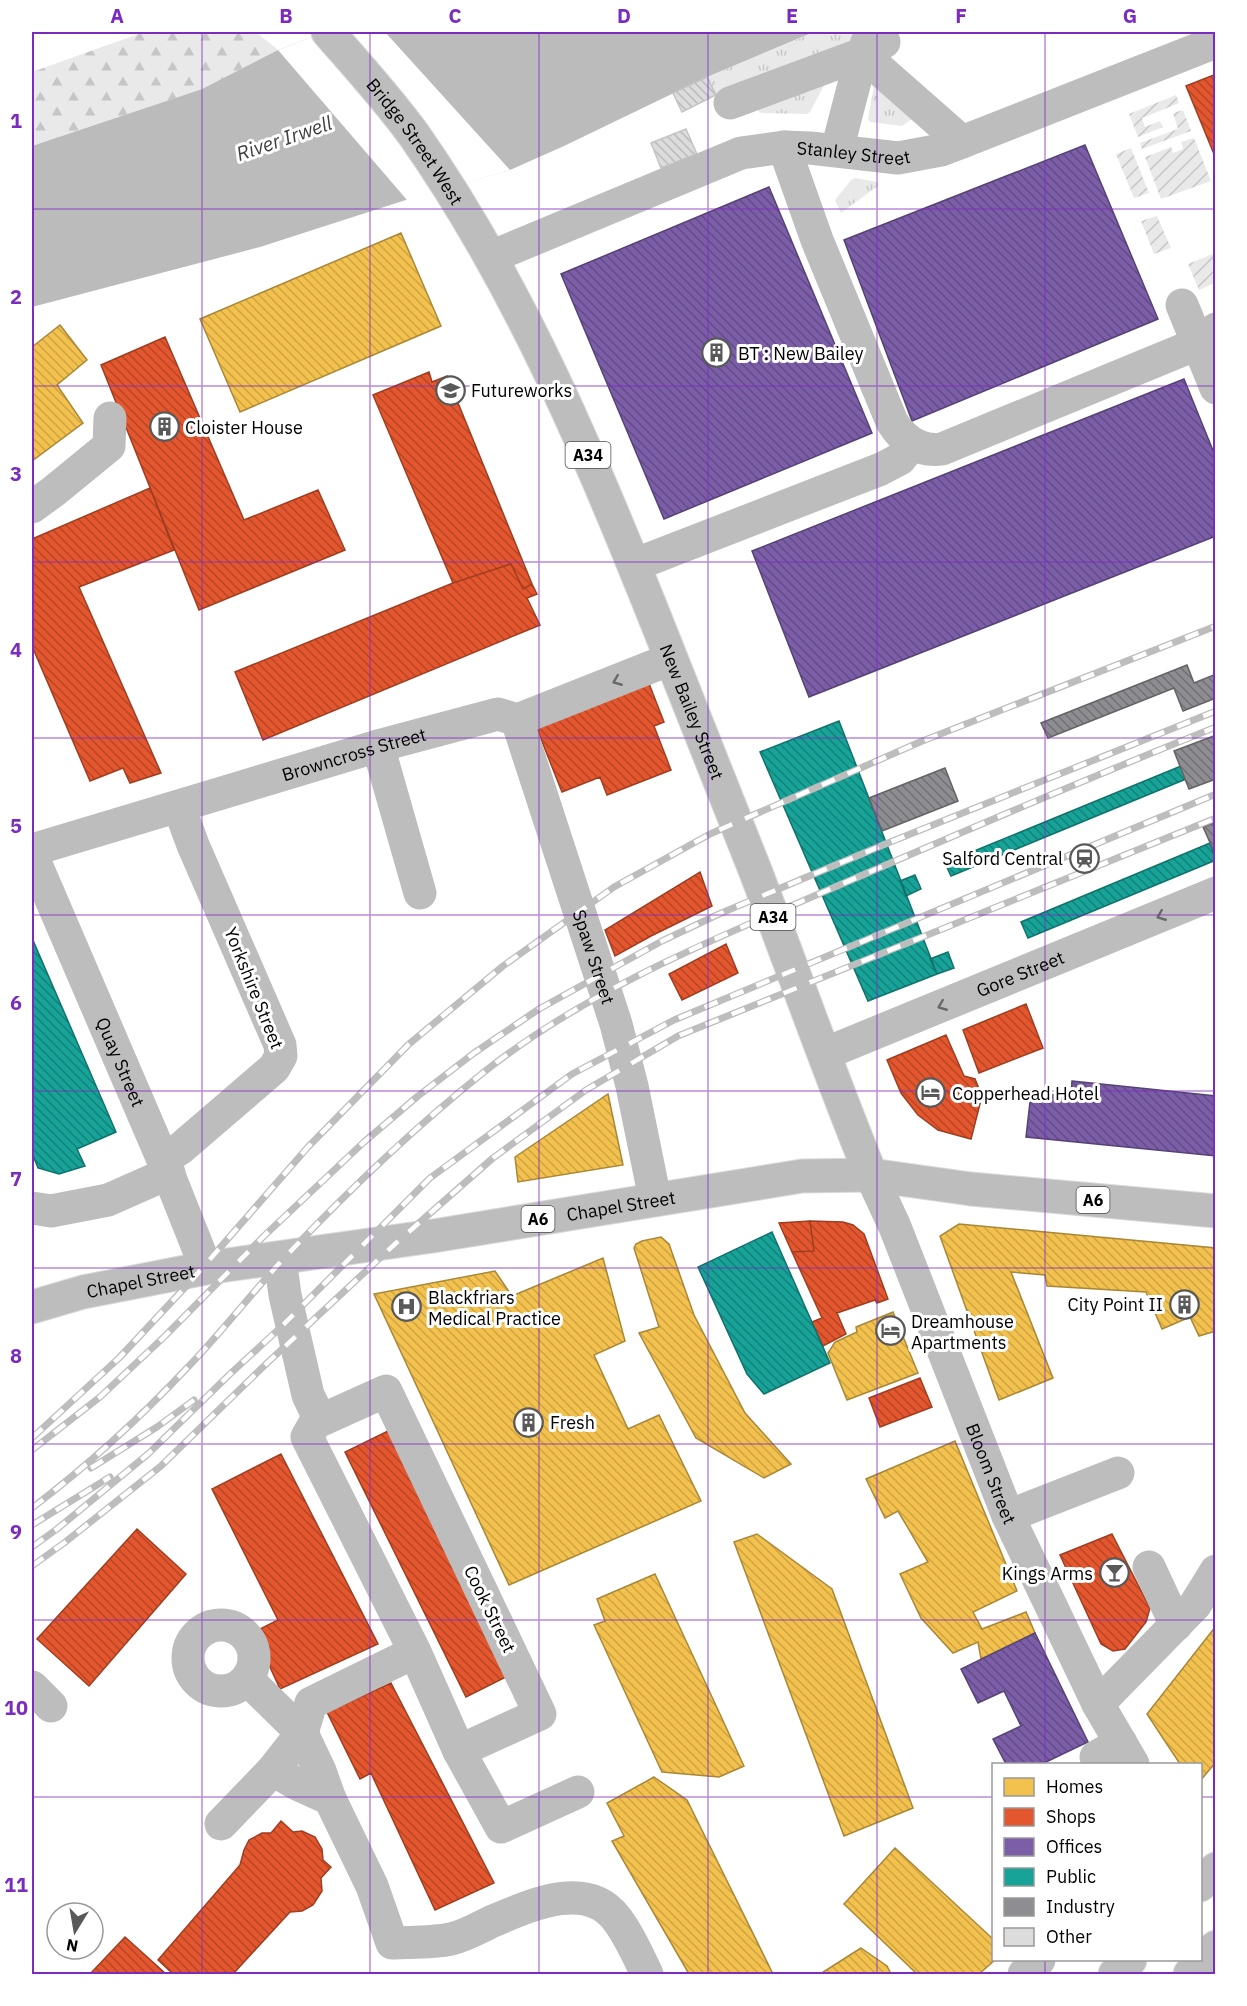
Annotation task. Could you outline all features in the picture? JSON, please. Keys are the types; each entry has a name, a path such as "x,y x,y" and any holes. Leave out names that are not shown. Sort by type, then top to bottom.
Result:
{"main road":[{"name":"Bridge Street West","path":"328,32 412,132 491,257"},
{"name":"Stanley Street","path":"491,257 741,153 784,147 837,150 898,158 941,150 1215,42"},
{"path":"872,44 962,142"},
{"path":"730,103 872,44"},
{"path":"837,150 872,44"},
{"path":"784,147 817,240 892,422 897,431 912,444 924,449 942,449 1206,337"},
{"name":"New Bailey Street","path":"491,257 525,319 566,405 634,565 755,870 871,1175"},
{"path":"1182,305 1206,337 1215,388"},
{"path":"32,507 109,446 110,418"},
{"path":"634,565 881,469 900,459 912,444"},
{"name":"Browncross Street","path":"32,850 378,746 498,714 517,720 672,659"},
{"name":"Spaw Street","path":"517,720 616,1024 632,1086 655,1199"},
{"path":"378,746 420,892"},
{"name":"Yorkshire Street","path":"166,1166 181,1148 274,1068 281,1056 280,1045 179,807"},
{"name":"Quay Street","path":"32,855 166,1166 206,1268"},
{"name":"Gore Street","path":"824,1054 1215,893"},
{"path":"32,1208 51,1211 108,1200 166,1166"},
{"name":"Chapel Street","path":"32,1307 83,1292 206,1268 504,1225 802,1176 871,1175 971,1189 1215,1211"},
{"name":"Bloom Street","path":"871,1175 896,1227 1008,1516 1098,1704 1117,1755"},
{"path":"280,1258 285,1294 308,1395 320,1420 315,1423 307,1437 415,1652 459,1751 501,1827 578,1792"},
{"name":"Cook Street","path":"320,1420 386,1391 540,1714 459,1751"},
{"path":"1008,1516 1119,1473"},
{"path":"1149,1567 1176,1625"},
{"path":"1098,1704 1195,1605 1215,1571"},
{"path":"221,1824 273,1770 302,1733 311,1703 415,1652"},
{"path":"247,1679 302,1733 330,1799 372,1886 392,1943 452,1939 528,1907 548,1900 571,1897 597,1903 616,1917 646,1974"},
{"path":"273,1770 330,1799"},
{"path":"1202,1883 1215,1869"},
{"path":"1190,1974 1215,1947"},
{"path":"1024,1974 1037,1961"},
{"path":"1115,1974 1128,1961"}],"green space":[{"path":"144,32 256,32 278,50 202,89 32,146 32,72"},
{"path":"815,32 859,32 856,40 716,95 707,77"},
{"path":"828,78 807,114 759,112 757,105"},
{"path":"874,86 912,119 902,126 870,122 868,119"},
{"path":"1176,95 1179,103 1142,118 1145,127 1160,121 1163,127 1138,137 1129,114"},
{"path":"1183,110 1191,131 1142,149 1140,143 1178,129 1173,113"},
{"path":"1194,138 1211,181 1161,199 1145,157 1171,147 1173,153 1183,149 1181,142"},
{"path":"1131,148 1149,193 1134,198 1116,154"},
{"path":"855,178 877,182 879,185 841,213 835,200"},
{"path":"1157,216 1171,248 1154,254 1141,221"},
{"path":"1215,253 1215,283 1199,290 1188,264"}],"water":[{"name":"River Irwell","path":"325,32 814,32 707,77 510,170 415,197 260,247 32,307 32,146 202,89 278,50"}],"pier":[{"path":"325,32 385,32 510,170 407,200 278,50"}],"building: Homes":[{"path":"401,233 441,326 240,412 200,319"},
{"path":"60,325 87,360 57,385 83,423 32,461 32,347"},
{"path":"608,1094 623,1165 518,1182 515,1157"},
{"name":"City Point II","path":"959,1224 1216,1248 1216,1331 1199,1336 1190,1317 1162,1329 1146,1292 1047,1286 1045,1275 1011,1272 1053,1378 999,1400 940,1236"},
{"path":"661,1237 669,1244 694,1315 745,1413 791,1464 764,1478 696,1438 639,1333 659,1327 634,1248 642,1241"},
{"name":"Fresh","path":"603,1258 625,1341 594,1355 628,1429 659,1415 701,1501 509,1585 374,1294 495,1271 512,1296"},
{"path":"893,1312 918,1373 847,1400 828,1353 835,1342 857,1332 856,1327"},
{"path":"955,1441 1017,1591 973,1612 982,1629 1026,1612 1035,1633 981,1659 978,1642 953,1653 921,1618 900,1574 928,1562 898,1511 885,1518 866,1479"},
{"path":"757,1534 832,1589 913,1808 844,1836 734,1542"},
{"path":"655,1574 744,1766 719,1777 662,1772 594,1625 605,1621 597,1599"},
{"path":"1216,1626 1216,1762 1202,1779 1202,1763 1179,1763 1147,1714"},
{"path":"654,1777 687,1800 773,1974 689,1974 612,1841 624,1836 607,1803"},
{"path":"895,1848 992,1938 992,1961 994,1961 979,1974 917,1974 844,1904"},
{"path":"861,1948 887,1966 891,1974 820,1974"}],"building: Shops":[{"path":"1216,74 1216,159 1186,86"},
{"name":"Cloister House","path":"165,337 244,520 318,490 345,550 199,610 101,365"},
{"path":"429,372 432,382 447,376 532,584 523,589 511,564 453,583 373,395"},
{"path":"150,488 174,550 79,587 161,773 130,783 123,768 90,781 32,646 32,539"},
{"path":"511,564 523,589 532,584 537,594 527,598 540,625 263,740 235,672 453,583"},
{"path":"648,681 664,722 654,726 671,770 607,795 600,777 562,792 537,729"},
{"path":"700,872 712,906 615,956 605,930"},
{"path":"726,944 738,973 682,1000 669,974"},
{"path":"1026,1004 1043,1048 979,1073 963,1030"},
{"path":"946,1035 964,1076 975,1079 982,1096 971,1139 938,1130 918,1115 901,1093 887,1060"},
{"path":"810,1221 814,1251 792,1252 779,1223"},
{"path":"810,1221 843,1222 853,1225 864,1234 888,1299 877,1303 875,1300 837,1313 846,1334 823,1346 812,1322 822,1318 792,1252 814,1251"},
{"path":"920,1378 932,1407 880,1427 869,1398"},
{"path":"388,1431 508,1676 466,1697 345,1452"},
{"path":"281,1454 378,1644 280,1689 254,1632 278,1620 212,1489"},
{"path":"137,1529 186,1574 89,1686 37,1639"},
{"path":"1112,1534 1150,1608 1146,1622 1125,1649 1113,1651 1101,1644 1060,1555"},
{"path":"391,1683 494,1883 435,1910 371,1773 360,1779 327,1712"},
{"path":"281,1821 293,1832 302,1831 315,1837 322,1849 323,1860 331,1867 321,1878 322,1891 313,1905 302,1911 290,1912 233,1974 173,1974 158,1960 240,1865 249,1840 262,1833 271,1833"},
{"path":"125,1937 166,1974 90,1974 105,1961 105,1958"}],"building: Offices":[{"path":"1085,145 1158,319 912,421 844,240"},
{"name":"BT : New Bailey","path":"769,187 872,433 664,519 561,274"},
{"path":"1184,379 1216,458 1216,536 809,697 752,551"},
{"path":"1072,1081 1216,1096 1216,1156 1026,1137 1031,1093 1071,1096"},
{"path":"1035,1633 1088,1742 1044,1763 1005,1763 993,1739 1021,1726 1004,1691 978,1703 961,1669"}],"building: Public":[{"path":"839,721 937,974 868,1001 760,752"},
{"path":"1181,766 1186,779 951,876 945,863"},
{"path":"1210,843 1216,860 1028,938 1021,922"},
{"path":"915,875 921,889 906,896 900,881"},
{"path":"32,938 116,1132 77,1149 85,1166 59,1174 38,1168 32,1153"},
{"path":"948,952 954,968 937,974 930,959"},
{"path":"772,1232 830,1363 764,1394 747,1374 698,1267"}],"building: Industry":[{"path":"1187,665 1194,683 1216,674 1216,698 1183,711 1174,688 1048,738 1041,723"},
{"path":"1216,735 1216,779 1189,789 1174,751"},
{"path":"945,768 958,801 882,831 869,798"},
{"path":"1216,822 1216,856 1203,827"}],"building: Other":[{"path":"707,77 716,95 682,112 673,93"},
{"path":"686,129 697,154 661,168 651,143"}],"railway":[{"path":"32,1438 119,1358 191,1281 308,1147 409,1044 503,966 614,887 710,834 920,742 1216,626"},
{"path":"32,1450 100,1397 165,1336 264,1236 364,1142 474,1053 539,1009 662,941 719,914 883,845 1216,711"},
{"path":"32,1508 93,1459 150,1405 200,1354 288,1254 383,1160 458,1093 523,1043 606,992 694,949 973,828 1216,727"},
{"path":"32,1547 148,1454 280,1328 430,1178 572,1074 674,1020 1216,794"},
{"path":"32,1566 161,1466 395,1244 493,1158 586,1090 678,1036 1216,818"},
{"path":"91,1468 157,1427 194,1400"},
{"path":"32,1525 110,1477"}],"place":[{"name":"BT : New Bailey","path":"717,353"},
{"name":"Futureworks","path":"450,390"},
{"name":"Cloister House","path":"164,427"},
{"name":"Salford Central","path":"1084,858"},
{"name":"Copperhead Hotel","path":"931,1093"},
{"name":"City Point II","path":"1184,1304"},
{"name":"Blackfriars Medical Practice","path":"407,1307"},
{"name":"Dreamhouse Apartments","path":"890,1331"},
{"name":"Fresh","path":"529,1422"},
{"name":"Kings Arms","path":"1114,1573"}]}
